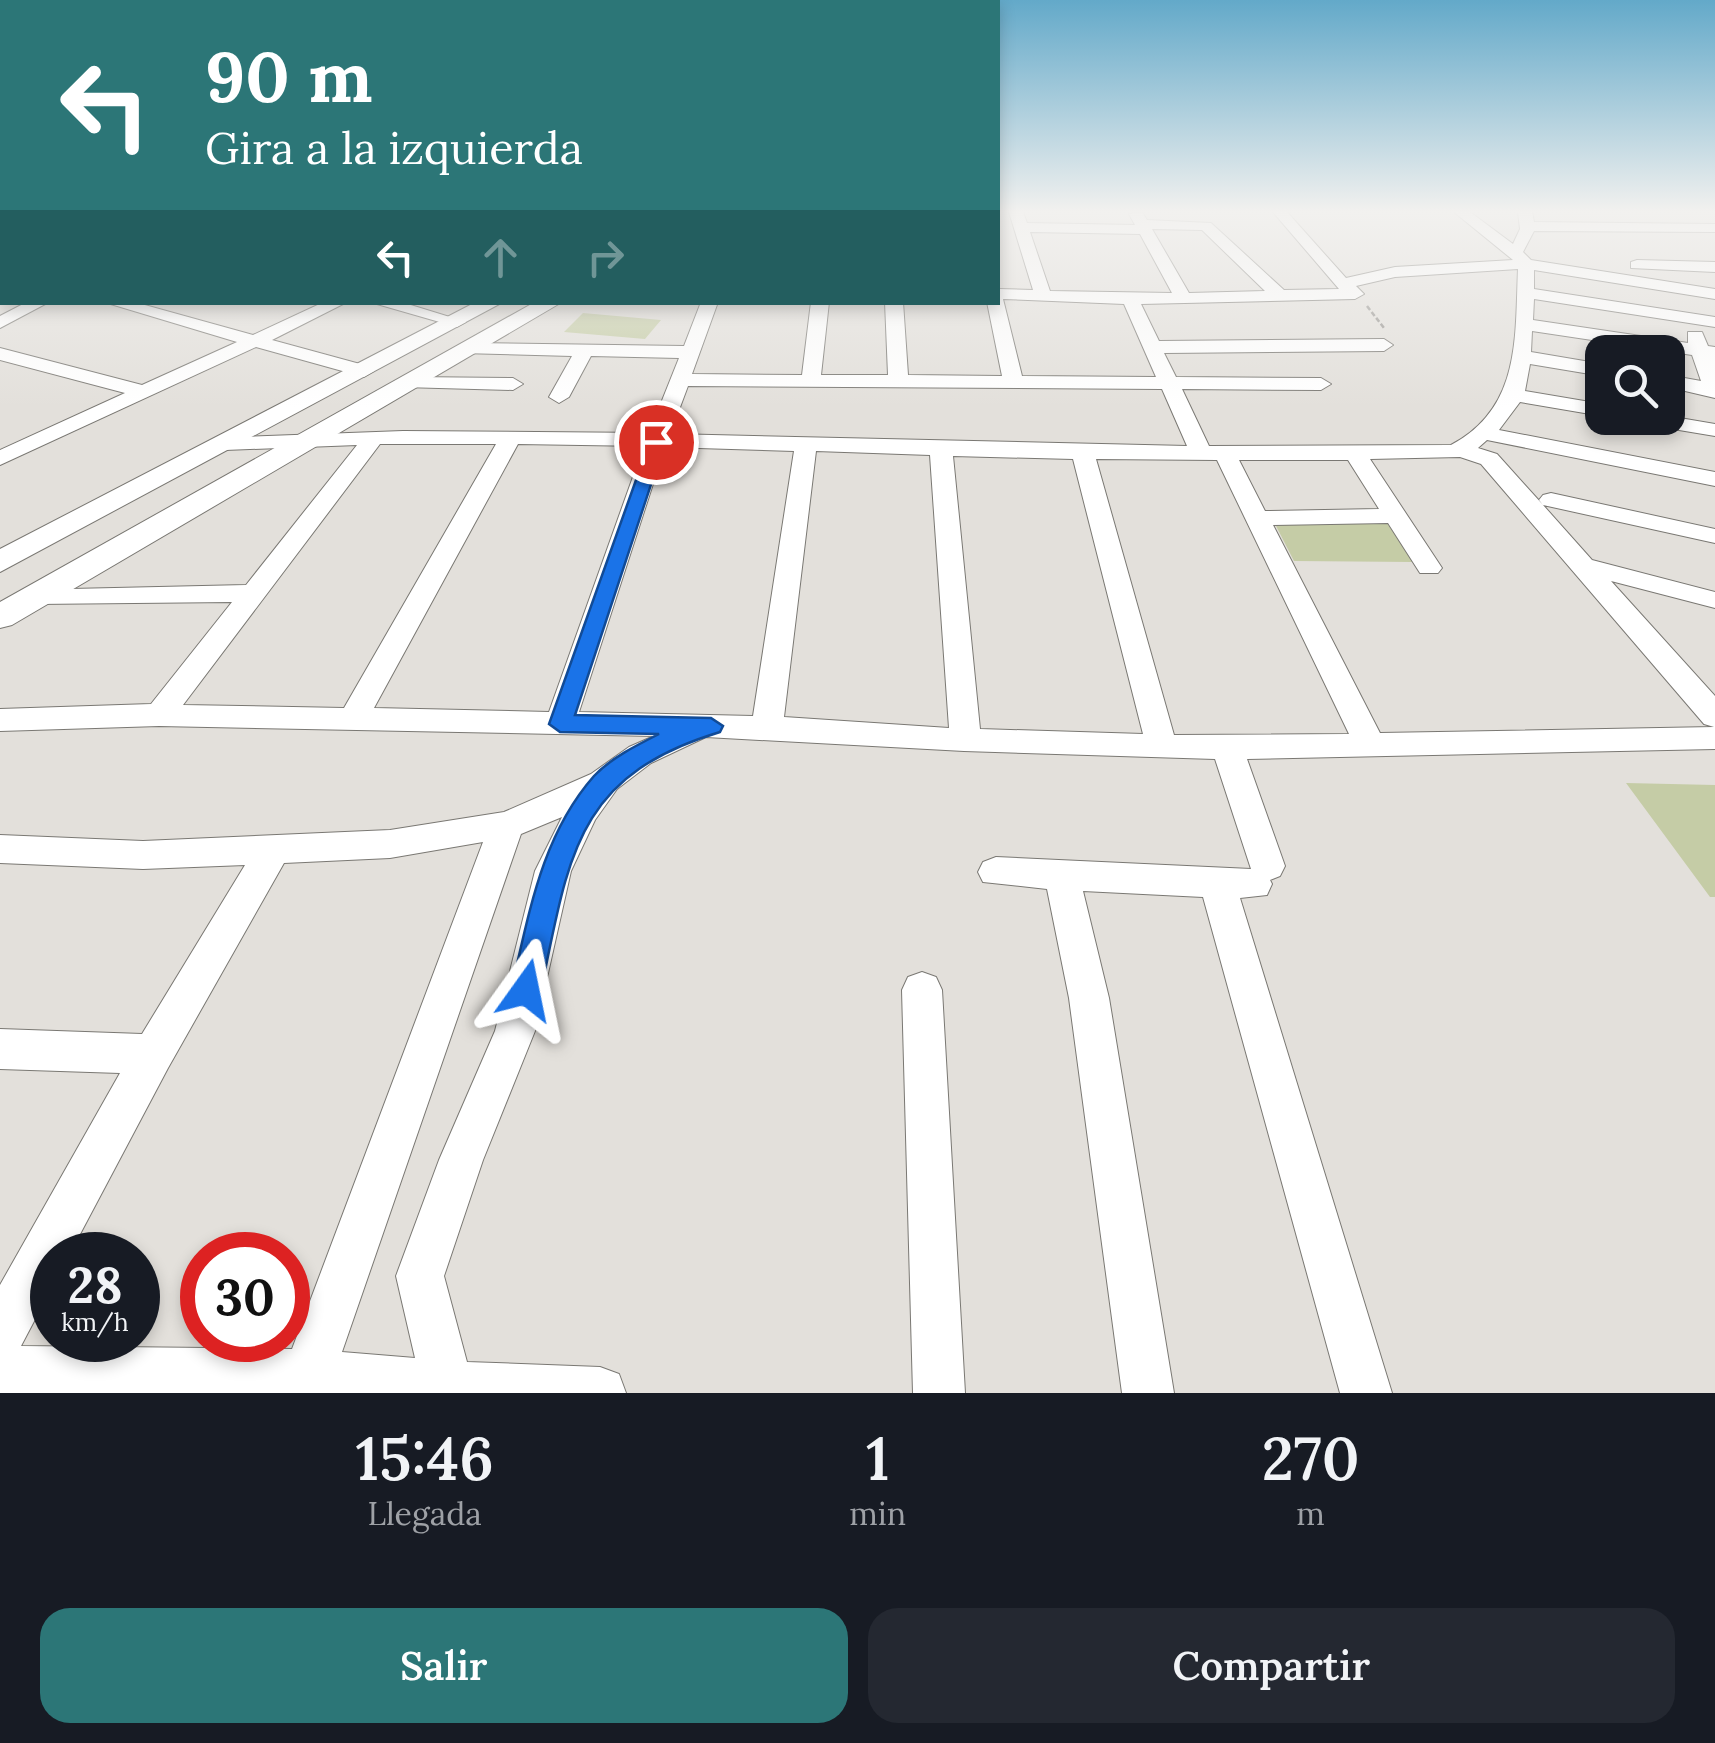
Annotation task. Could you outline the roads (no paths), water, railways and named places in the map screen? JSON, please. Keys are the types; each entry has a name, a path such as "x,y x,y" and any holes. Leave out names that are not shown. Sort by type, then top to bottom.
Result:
{"street":[{"path":"1034,277 1044,296"},
{"path":"1171,277 1182,296"},
{"path":"1260,277 1280,296"},
{"path":"1338,277 1349,289"},
{"path":"1000,294 1130,299 1280,296 1349,289 1381,277"},
{"path":"1462,450 1483,433 1515,395 1523,324 1523,277"},
{"path":"1617,277 1715,294"},
{"path":"1683,290 1687,317 1708,351 1715,391 1685,385"},
{"path":"1525,293 1715,322"},
{"path":"1130,299 1170,383 1256,518 1369,743"},
{"path":"0,323 35,305"},
{"path":"124,305 364,371"},
{"path":"170,317 199,305"},
{"path":"0,458 333,305"},
{"path":"390,305 456,322"},
{"path":"0,562 487,305"},
{"path":"0,617 547,305"},
{"path":"560,724 656,442 709,305"},
{"path":"812,379 820,305"},
{"path":"894,305 898,380"},
{"path":"997,305 1014,384"},
{"path":"1523,324 1708,351"},
{"path":"1152,347 1384,345"},
{"path":"468,349 690,352"},
{"path":"560,397 584,351"},
{"path":"0,354 145,392"},
{"path":"1518,356 1585,367"},
{"path":"679,380 1321,384"},
{"path":"410,382 513,384"},
{"path":"1515,395 1585,407"},
{"path":"1685,425 1715,430"},
{"path":"1483,433 1715,480"},
{"path":"0,437 28,445"},
{"path":"225,444 312,438 1214,454 1462,450 1489,458 1582,565 1704,683 1715,716"},
{"path":"159,715 374,439"},
{"path":"352,720 509,440"},
{"path":"1519,440 1511,460 1612,572"},
{"path":"768,727 806,444"},
{"path":"941,449 966,715 964,740"},
{"path":"1082,450 1162,747"},
{"path":"1355,453 1429,568"},
{"path":"1551,500 1715,536"},
{"path":"1256,518 1394,516"},
{"path":"1582,565 1715,600"},
{"path":"36,596 254,594"},
{"path":"0,720 159,715 768,727 964,740 1226,748 1715,738"},
{"path":"0,848 144,856 390,844 506,825 565,802 676,735 711,726"},
{"path":"1226,748 1246,877 1366,1393"},
{"path":"450,1390 420,1276 461,1160 515,1030 553,871 581,813 605,780"},
{"path":"308,1375 506,825"},
{"path":"0,1335 154,1054 274,848"},
{"path":"996,872 1246,877"},
{"path":"1062,876 1089,998 1148,1393"},
{"path":"922,990 938,1393"},
{"path":"0,1049 154,1054"},
{"path":"0,1372 94,1384 308,1375 450,1390 600,1393"}]}
